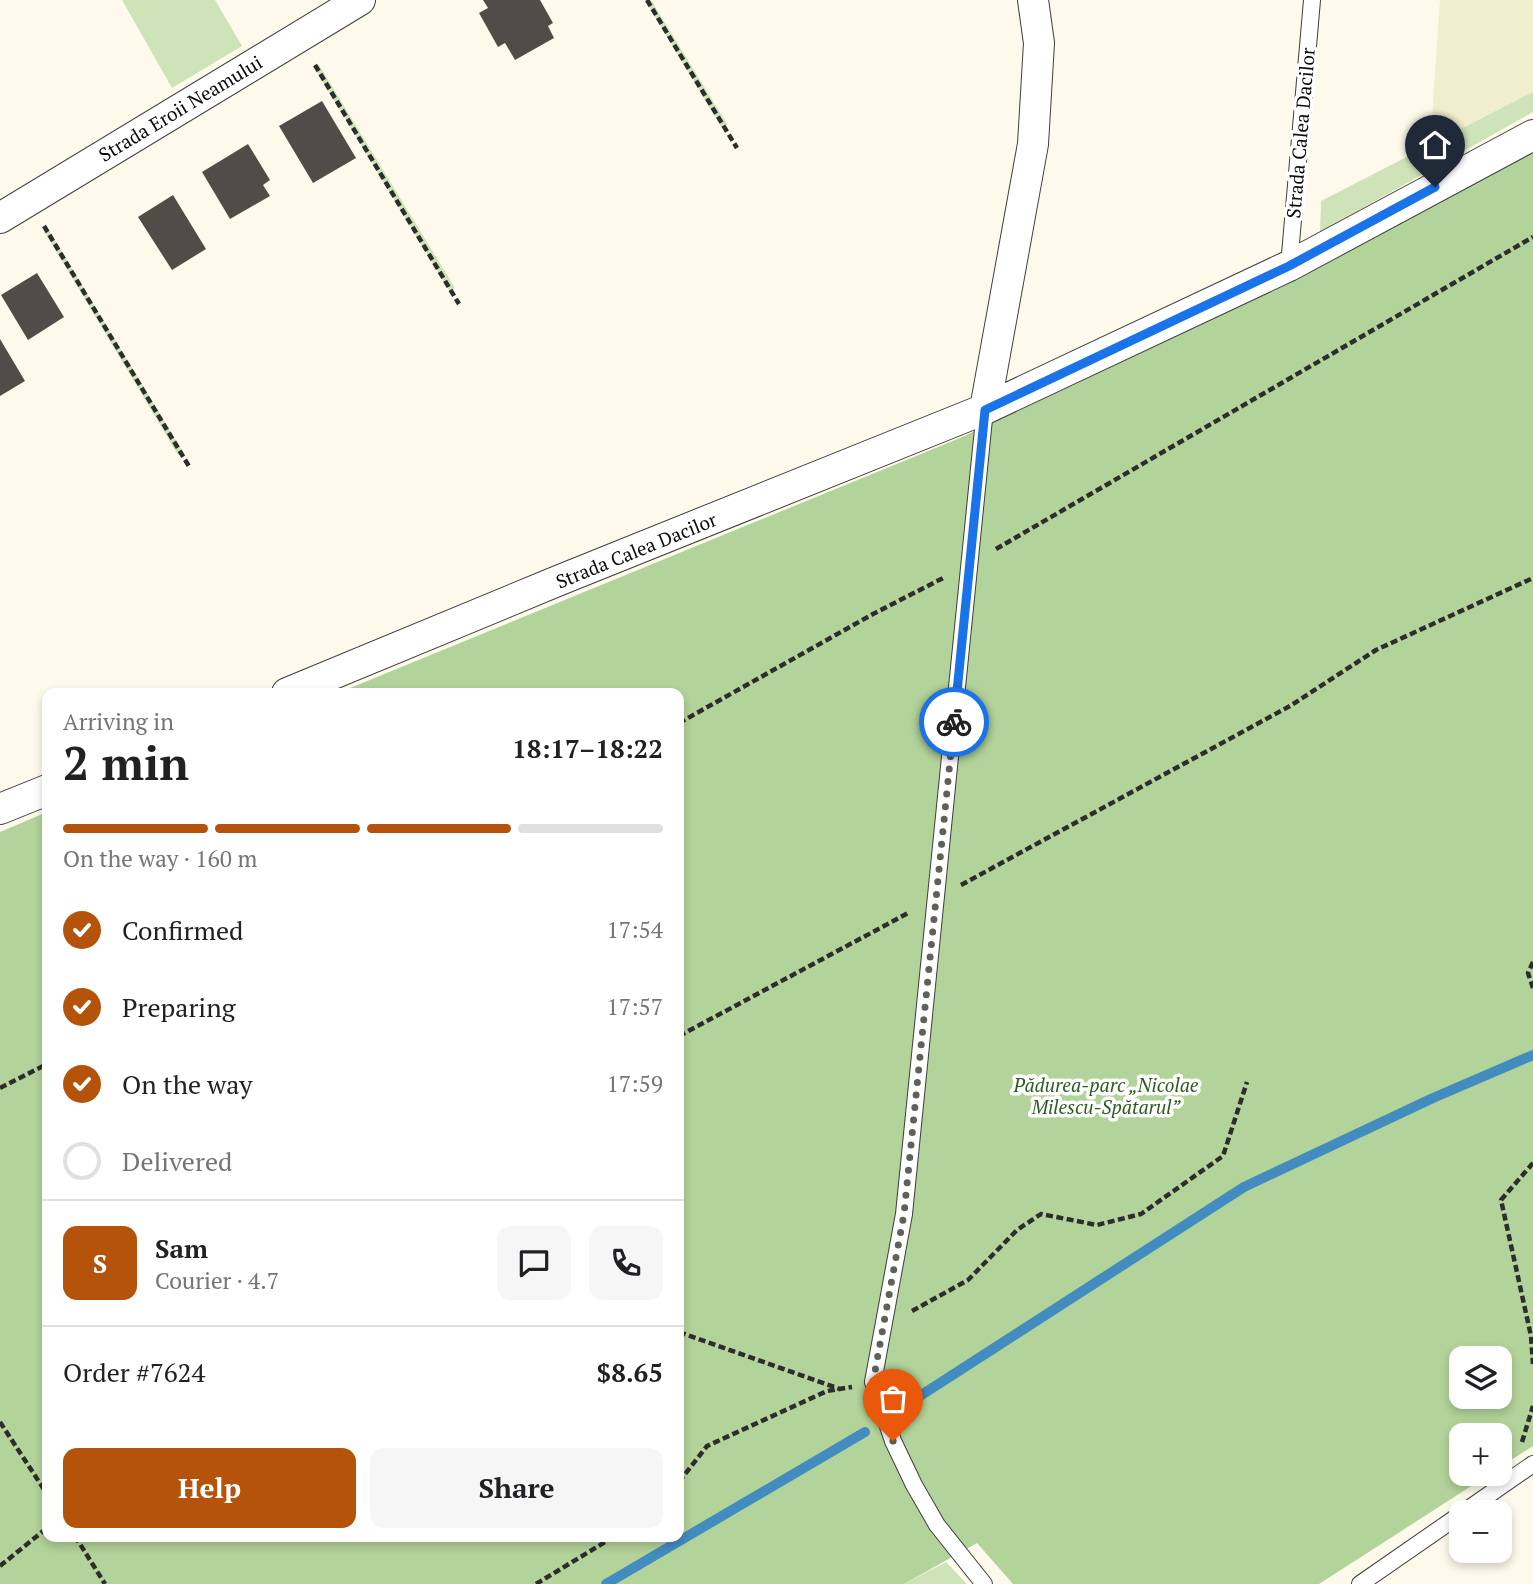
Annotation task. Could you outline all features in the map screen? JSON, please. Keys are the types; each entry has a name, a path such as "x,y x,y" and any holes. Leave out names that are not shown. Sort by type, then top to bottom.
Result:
{"street":[{"name":"Strada Eroii Neamului","path":"0,218 359,0"},
{"path":"985,410 1033,144 1039,43 1033,0"},
{"name":"Strada Calea Dacilor","path":"299,688 985,410 1289,266 1533,135"},
{"path":"0,808 42,792"}],"lane":[{"name":"Strada Calea Dacilor","path":"1289,266 1312,0"},
{"path":"984,1584 937,1525 914,1485 893,1441 873,1382 904,1214 985,410"},
{"path":"1482,1500 1533,1464"},
{"path":"1360,1584 1449,1523"}],"path":[{"path":"648,0 737,148"},
{"path":"299,37 460,303"},
{"path":"28,201 190,468"},
{"path":"684,720 873,614 970,564 1533,237"},
{"path":"684,1033 1290,706 1376,650 1533,578"},
{"path":"1533,962 1528,973 1533,988"},
{"path":"0,1088 42,1067"},
{"path":"883,1326 968,1280 1017,1230 1041,1213 1097,1225 1140,1214 1223,1156 1247,1082"},
{"path":"1533,1163 1501,1200 1531,1336 1533,1364"},
{"path":"684,1334 841,1389"},
{"path":"684,1476 707,1446 827,1391 873,1382"},
{"path":"0,1422 42,1486"},
{"path":"0,1566 42,1532"},
{"path":"79,1542 105,1584"},
{"path":"536,1584 605,1542"}],"shaded area":[{"path":"1440,0 1533,0 1533,92 1430,146"}],"green space":[{"path":"122,0 215,0 242,46 172,88"},
{"path":"645,0 651,0 727,124 722,128"},
{"path":"319,65 455,288 450,292 314,67"},
{"path":"1533,92 1533,112 1320,232 1321,201"},
{"name":"Pădurea-parc „Nicolae Milescu-Spătarul”","path":"1533,152 1533,1446 1512,1459 1512,1423 1449,1423 1449,1486 1471,1486 1319,1584 1013,1584 977,1543 904,1584 0,1584 0,832 42,814 42,1542 684,1542 684,688 350,688 960,438 1290,283"},
{"path":"48,229 183,452 178,455 44,231"},
{"path":"946,1562 967,1584 904,1584"}],"building":[{"path":"483,0 540,0 553,23 548,26 554,38 515,60 505,43 498,47 479,13 488,8"},
{"path":"322,101 356,158 313,183 279,126"},
{"path":"248,144 270,180 263,185 270,196 230,219 202,172"},
{"path":"173,195 206,249 172,270 138,217"},
{"path":"37,273 64,317 28,340 1,295"},
{"path":"0,339 25,381 0,396"}],"waterway":[{"path":"895,1412 1244,1187 1433,1098 1533,1055"},
{"path":"684,1538 865,1432"},
{"path":"606,1584 678,1542"}],"way so far":[{"path":"893,1441 873,1382 904,1214 922,1058 954,722"}],"route":[{"path":"954,722 985,410 1289,266 1435,187"}]}
